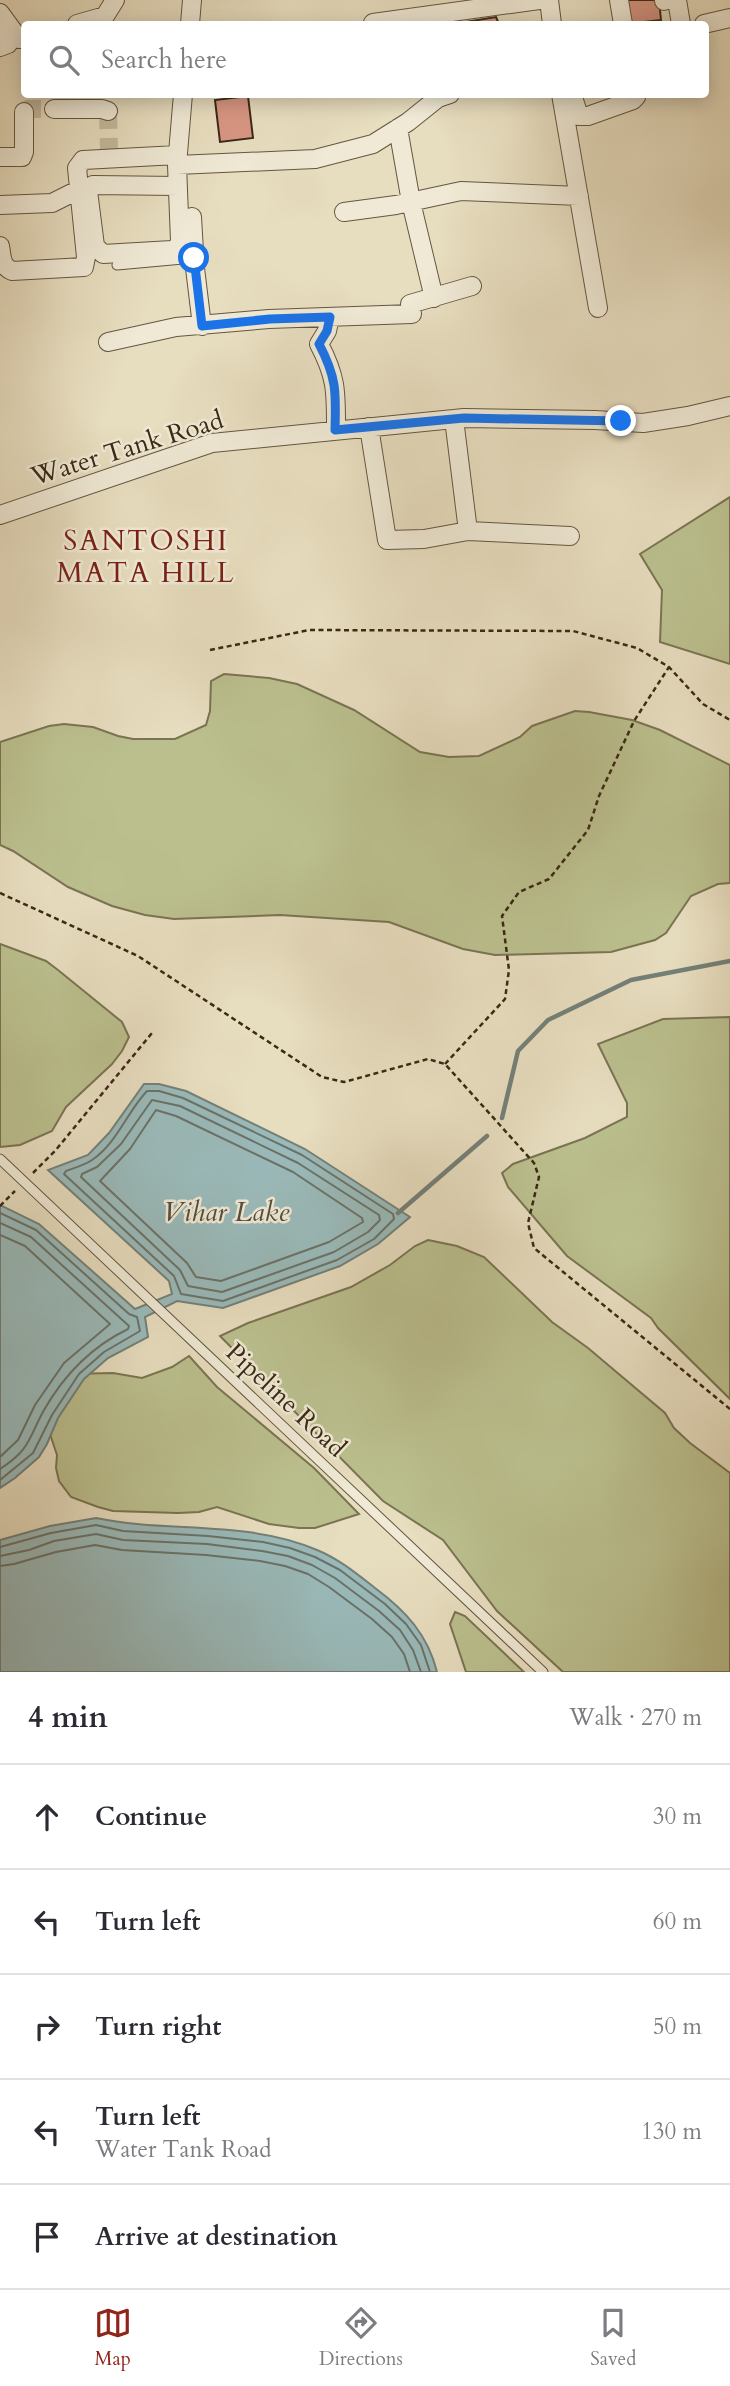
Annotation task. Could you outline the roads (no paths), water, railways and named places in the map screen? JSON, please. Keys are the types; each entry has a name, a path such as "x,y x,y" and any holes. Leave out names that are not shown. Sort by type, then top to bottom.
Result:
{"street":[{"path":"88,21 105,16 115,0"},
{"path":"190,21 192,0"},
{"path":"619,0 622,21"},
{"path":"677,0 680,21"},
{"path":"396,21 548,8"},
{"path":"437,21 548,8"},
{"path":"0,16 21,38"},
{"path":"0,16 8,44 0,47"},
{"path":"709,23 730,18"},
{"path":"178,186 93,185 88,191 95,246 99,252 103,254 172,250 178,247 180,241 178,186 177,160 183,98"},
{"path":"0,246 5,268 12,271 84,267 86,257 77,168 83,160 109,154 177,160 315,159 373,144 438,98"},
{"path":"562,98 597,308"},
{"path":"573,98 579,116 588,116 635,98"},
{"path":"54,109 108,111"},
{"path":"0,157 22,157 24,112"},
{"path":"398,128 411,202 434,298"},
{"path":"0,205 52,203 78,190"},
{"path":"344,212 461,191 579,196"},
{"path":"192,217 202,326"},
{"path":"108,342 176,327 270,319 412,314 410,304 472,286"},
{"path":"330,317 327,331 319,344 331,367 337,389 335,430"},
{"name":"Water Tank Road","path":"0,515 212,443 454,419 643,423 730,406"},
{"path":"454,419 468,531"},
{"path":"369,427 387,540 424,539 468,531 570,537"}],"lane":[{"path":"117,265 194,258"},
{"name":"Pipeline Road","path":"0,1159 543,1672"}],"water":[{"name":"Vihar Lake","path":"144,1084 159,1084 186,1091 305,1149 410,1217 378,1244 340,1266 223,1308 177,1301 145,1317 148,1337 108,1358 84,1379 58,1418 39,1457 0,1488 0,1205 39,1224 135,1309 172,1294 169,1281 48,1170 88,1155 109,1133"},
{"path":"96,1518 263,1534 317,1550 361,1577 406,1615 428,1646 437,1672 0,1672 0,1540 50,1526"}],"waterway":[{"path":"502,1118 518,1051 548,1020 631,980 730,961"},
{"path":"398,1213 487,1136"}],"tunnel":[{"path":"24,112 28,109 54,109"},
{"path":"108,111 109,150"}],"district":[{"name":"SANTOSHI MATA HILL","path":"146,557"}]}
